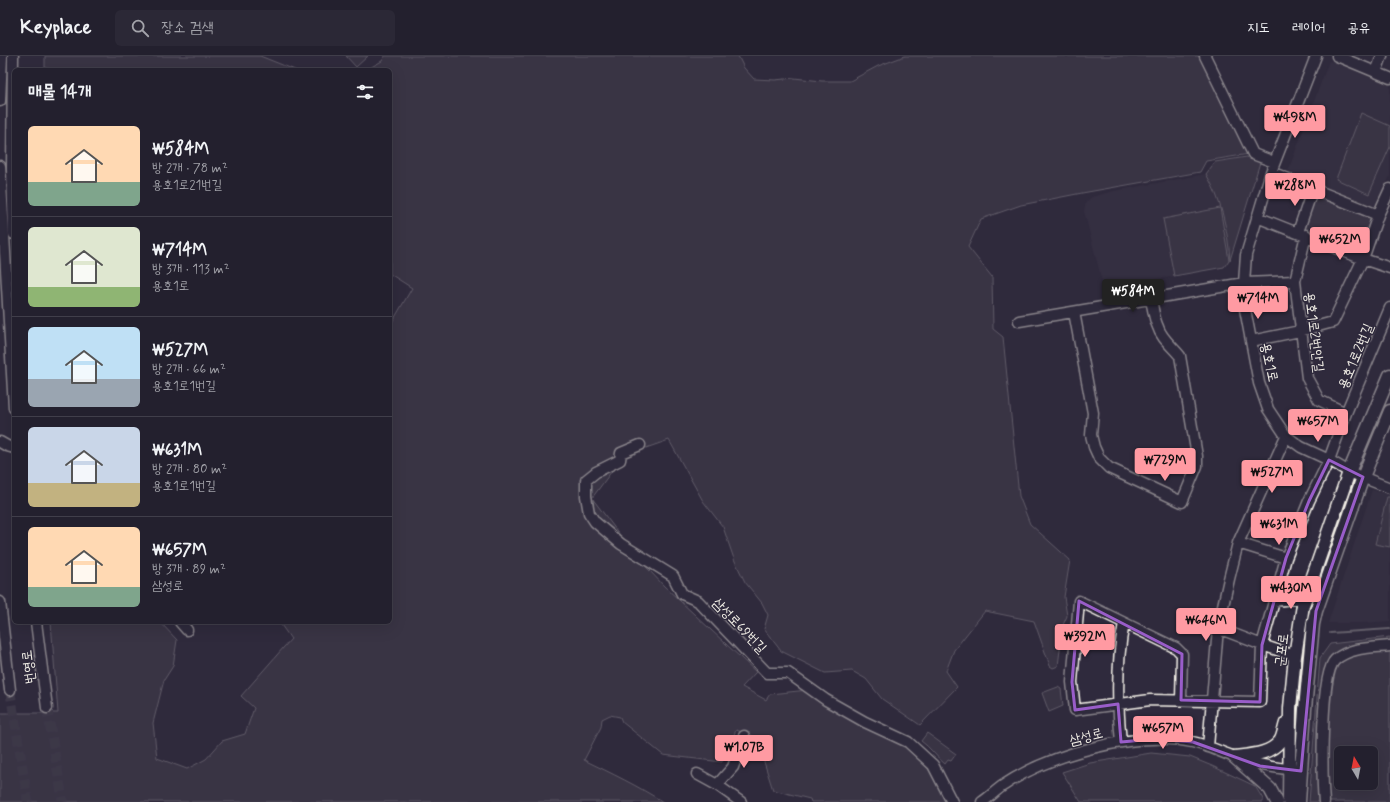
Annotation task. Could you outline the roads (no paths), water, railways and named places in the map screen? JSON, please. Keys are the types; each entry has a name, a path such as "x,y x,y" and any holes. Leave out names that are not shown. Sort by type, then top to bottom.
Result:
{"main road":[{"name":"군포로","path":"1299,802 1290,708 1299,624 1306,598 1349,472 1390,375"},
{"name":"군포로","path":"1289,802 1295,770 1313,624 1316,611 1363,477 1390,411"},
{"path":"1234,757 1263,752 1277,745 1290,708"},
{"path":"1234,757 1270,789 1277,802"}],"street":[{"path":"0,102 2,56"},
{"path":"13,56 13,68"},
{"path":"1206,56 1253,154 1273,167 1313,188 1378,215"},
{"name":"용호1로","path":"1316,56 1273,167 1246,255 1244,283 1245,309 1259,383 1268,410 1286,436 1301,447 1329,460 1349,472 1390,488"},
{"path":"1337,56 1390,78"},
{"path":"1376,72 1382,56"},
{"path":"0,166 12,373"},
{"name":"용호1로2번안길","path":"1313,188 1302,234 1295,281 1300,331 1307,378 1319,400 1346,413"},
{"path":"1251,341 1300,331 1333,322 1363,259 1378,215 1390,189"},
{"path":"1257,216 1363,259 1390,268"},
{"path":"1019,321 1244,283 1295,281"},
{"path":"1074,312 1093,413 1091,435 1099,458 1109,468 1182,502 1197,466 1197,456 1180,356 1173,346 1164,338 1158,328 1151,299"},
{"name":"용호1로2번길","path":"1212,702 1260,702 1262,645 1286,558 1309,501 1329,460 1346,413 1390,308"},
{"path":"1208,746 1218,628 1238,544 1286,436"},
{"name":"삼성로69번길","path":"640,445 621,453 620,460 596,472 586,480 586,496 589,513 594,522 621,544 673,576 682,594 698,601 767,673 788,673 826,700 865,722 908,742 933,765 952,802"},
{"path":"1238,544 1286,558"},
{"path":"1274,601 1306,598"},
{"path":"1181,700 1182,654 1176,648 1079,601 1072,682 1075,710 1150,700 1212,702"},
{"name":"번영로","path":"0,602 10,690"},
{"path":"1121,742 1118,704 1120,647 1124,623"},
{"name":"번영로","path":"36,624 47,708"},
{"path":"1218,628 1295,656"},
{"path":"1324,802 1324,716 1326,684 1330,666 1342,655 1361,648 1390,646"},
{"path":"717,785 733,767 744,736"},
{"name":"삼성로","path":"982,802 1003,785 1047,763 1069,754 1121,742 1176,739 1208,746 1260,766 1295,770"},
{"path":"697,774 717,785 741,802"}],"waterway":[{"path":"1330,633 1390,629"},
{"path":"919,759 929,769 939,787"},
{"path":"942,794 946,802"}],"tunnel":[{"path":"10,690 28,802"},
{"path":"47,708 63,802"}]}
